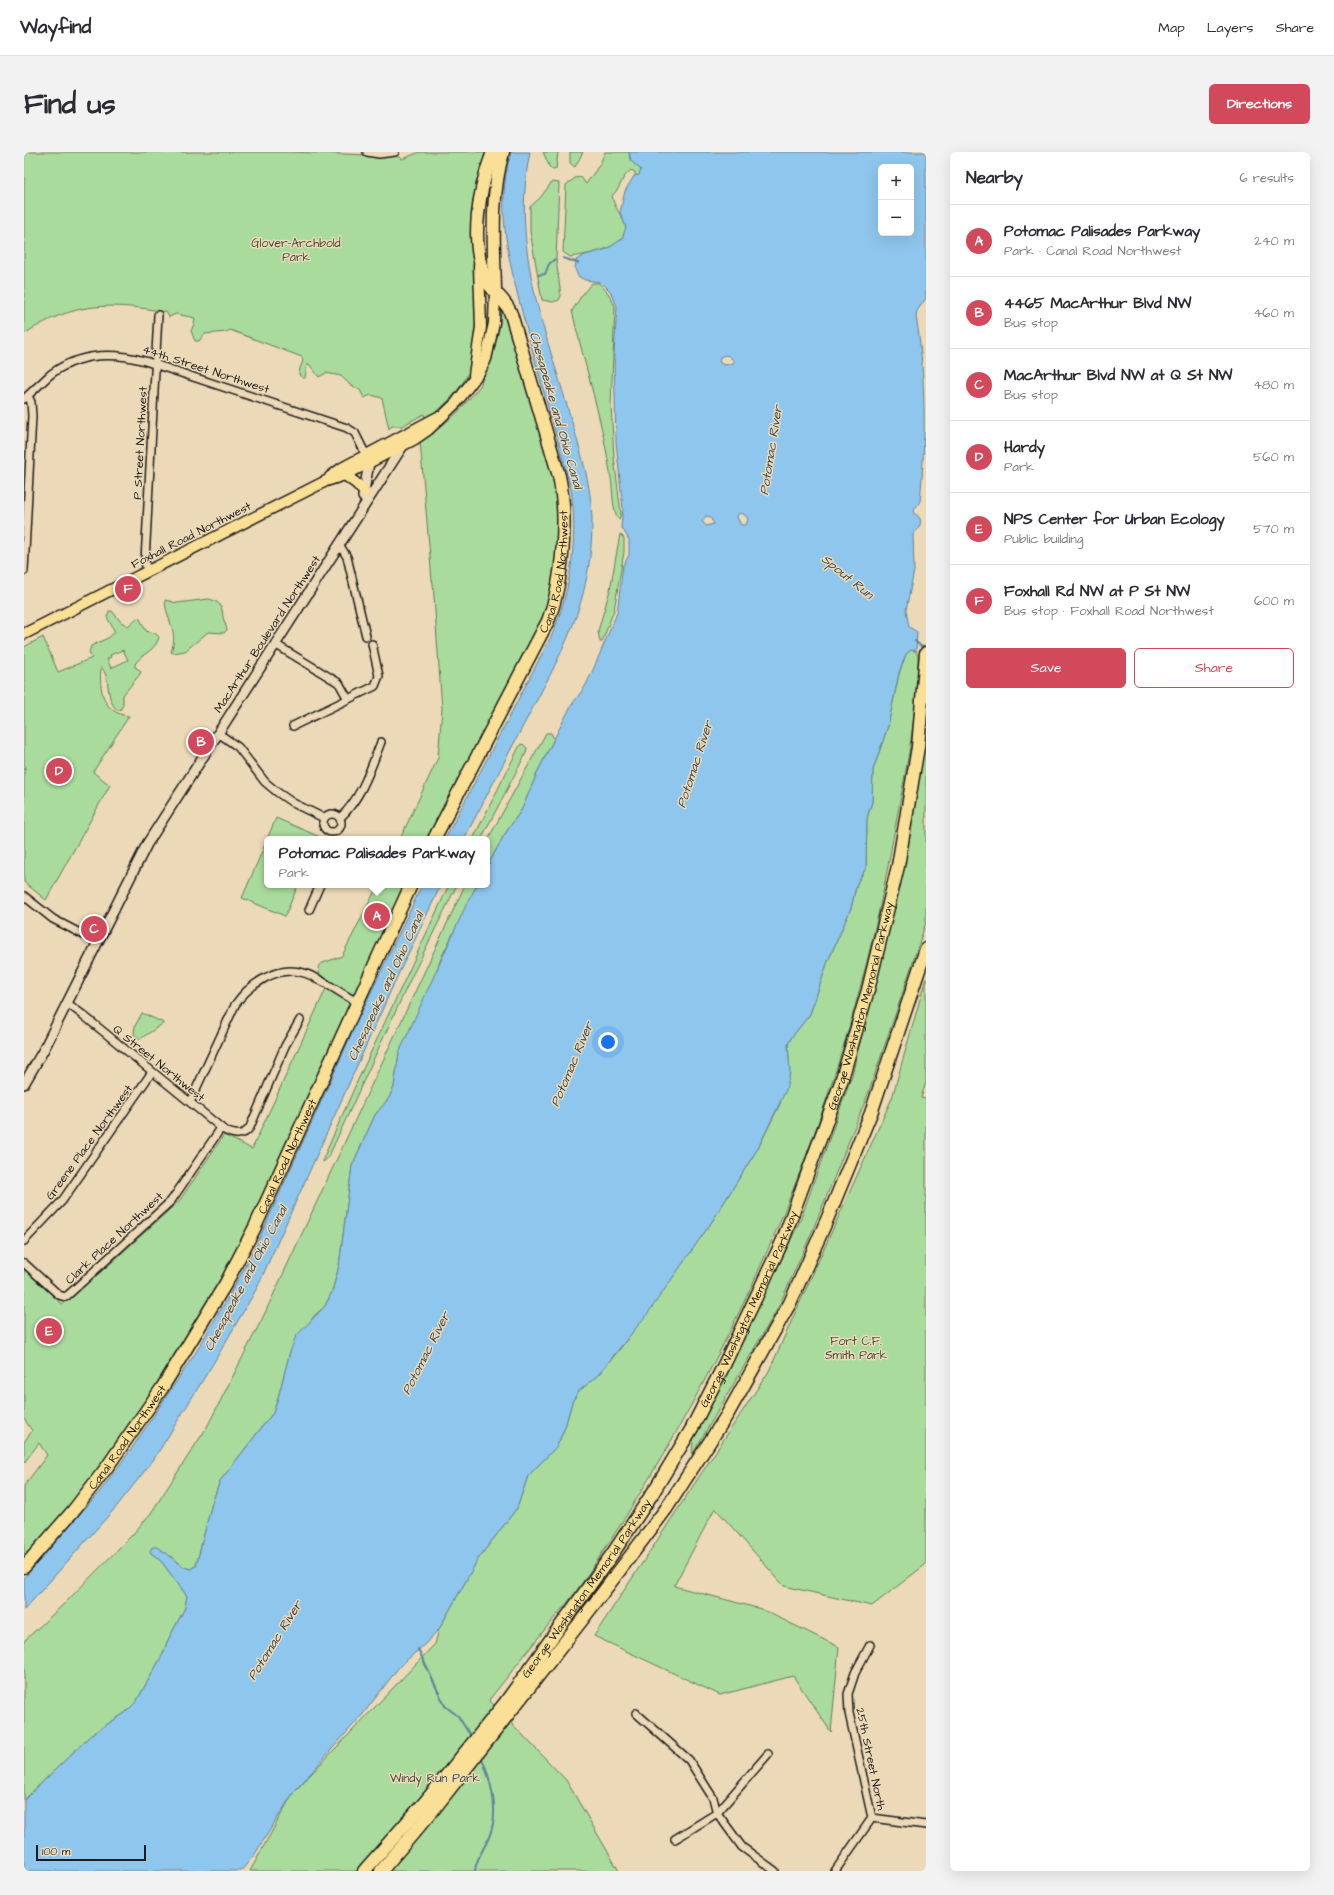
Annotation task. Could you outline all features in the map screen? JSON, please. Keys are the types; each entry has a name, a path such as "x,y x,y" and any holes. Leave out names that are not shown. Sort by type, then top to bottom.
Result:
{"highway":[{"name":"Canal Road Northwest","path":"436,836 548,622 555,597 563,540 563,500 557,470 509,309 486,279 479,260 478,225 480,195 493,152"},
{"path":"495,290 493,207 497,178 503,152"},
{"name":"George Washington Memorial Parkway","path":"509,1706 654,1491 692,1428 724,1365 783,1240 842,1082 868,990 898,866 918,747 926,658"},
{"name":"Canal Road Northwest","path":"24,1567 73,1511 107,1467 155,1398 216,1300 256,1227 410,888"},
{"name":"George Washington Memorial Parkway","path":"381,1871 430,1806 666,1509 727,1416 790,1303 826,1222 871,1112 926,949"},
{"name":"George Washington Memorial Parkway","path":"364,1871 430,1806"}],"main road":[{"name":"Foxhall Road Northwest","path":"472,382 478,354 481,327 479,260"},
{"name":"Foxhall Road Northwest","path":"24,634 326,480 342,468 404,444 423,434 445,413 472,382 483,364 490,346 494,323 495,290"},
{"name":"Foxhall Road Northwest","path":"326,480 345,475 367,459 445,413"},
{"name":"MacArthur Boulevard Northwest","path":"24,1084 39,1059 147,844 404,444"},
{"name":"MacArthur Boulevard Northwest","path":"359,514 364,492 367,459"},
{"path":"345,475 357,484 364,492"}],"street":[{"path":"367,152 379,154 395,152"},
{"name":"P Street Northwest","path":"147,572 145,561 158,315"},
{"name":"44th Street Northwest","path":"26,398 57,371 70,364 87,358 105,355 121,356 155,364 350,429 355,433 367,459"},
{"path":"24,571 32,416 31,402 26,398"},
{"path":"339,544 347,557 366,636"},
{"path":"275,644 339,683 348,699"},
{"path":"293,726 375,686 379,676 372,644"},
{"path":"218,733 238,747 265,782 276,792 293,803 324,818"},
{"path":"340,818 352,806 358,797 381,742"},
{"path":"324,818 331,814 340,818"},
{"path":"324,818 323,823 326,830 335,836 341,826 340,818"},
{"path":"309,910 319,888"},
{"path":"24,896 48,916 97,942"},
{"path":"190,1102 235,1005 245,992 256,983 281,971 296,970 307,974 357,1002"},
{"name":"Q Street Northwest","path":"67,1003 221,1128 239,1135 247,1132 252,1124 285,1046 300,1020"},
{"name":"Greene Place Northwest","path":"24,1241 62,1201 152,1072"},
{"name":"Clark Place Northwest","path":"24,1262 59,1295 64,1297 68,1295 168,1204 221,1128"},
{"name":"25th Street North","path":"835,1871 872,1818 849,1713 848,1694 855,1673 870,1645"},
{"path":"636,1713 689,1760 713,1798 717,1813 742,1847 775,1871"},
{"path":"675,1839 717,1813 768,1754"},
{"path":"872,1818 926,1825"}],"green space":[{"name":"Glover-Archbold Park","path":"24,152 289,152 397,156 402,159 420,152 491,152 485,166 473,364 469,373 453,396 433,414 425,419 424,414 402,426 392,426 389,429 382,398 371,395 364,398 360,390 350,385 341,376 326,373 319,377 309,364 307,365 305,378 303,378 299,375 303,361 302,357 230,330 226,332 205,334 199,341 195,341 191,331 195,318 176,314 169,317 166,312 146,309 109,306 92,307 76,310 59,316 42,323 24,334"},
{"path":"543,152 558,152 556,169 553,170 550,168"},
{"path":"570,152 583,152 575,167 570,163"},
{"path":"605,152 629,152 630,160 641,170 639,176 635,176 635,172 631,170 624,177 618,189 612,196 614,204 625,224 626,232 622,239 606,249 570,257 563,252 566,185 575,178 581,177 586,184 600,164"},
{"path":"552,182 559,183 556,259 561,296 559,300 553,302 542,300 530,231 530,207 540,198"},
{"path":"592,283 599,283 608,293 615,306 611,405 614,457 621,514 619,520 614,506 608,457 572,311"},
{"path":"502,310 507,314 554,469 559,535 547,612 432,836 401,836 438,758 442,709 433,583 420,441 443,425 458,412 480,386 494,348"},
{"path":"620,534 624,538 624,552 614,610 602,642 600,642 598,631 610,590"},
{"path":"209,599 220,605 227,630 224,633 208,632 185,651 171,652 174,638 167,614 165,600 177,603"},
{"path":"109,611 112,611 121,622 128,626 137,618 140,619 146,631 155,633 159,637 155,646 135,664 135,667 141,671 123,695 123,705 120,710 117,710 113,705 109,694 106,677 101,667 101,684 104,699 113,710 120,714 129,716 93,772 110,785 46,900 24,882 24,769 26,768 24,764 24,647 43,637 58,672 92,658 89,653 91,646 108,638 115,632 107,617","holes":["123,650 128,660 111,668 107,659 111,657 110,655"]},
{"name":"Windy Run Park","path":"911,650 916,651 918,656 916,702 913,725 893,839 872,939 846,1037 815,1133 778,1227 736,1319 689,1409 638,1497 575,1593 489,1700 566,1780 619,1871 250,1871 293,1793 435,1644 439,1629 478,1559 517,1508 528,1476 557,1446 565,1427 572,1402 578,1392 598,1375 620,1349 711,1223 758,1148 780,1104 789,1059 788,1045 791,1038 810,1014 828,961 851,908 857,883 866,868 867,818 872,802 873,770 888,726 899,674 906,654"},
{"path":"546,733 551,733 554,739 538,771 522,809 503,837 490,861 490,836"},
{"path":"926,734 926,922 868,1094 812,1232 778,1308 692,1455 693,1440 800,1221 852,1075 909,842"},
{"path":"523,744 527,748 526,753 483,836 474,836 520,745"},
{"path":"276,818 318,836 268,836"},
{"path":"264,847 264,888 297,888 285,916 242,898"},
{"path":"376,888 405,888 249,1232 213,1296 176,1358 115,1448 86,1488 24,1561 24,1486 47,1455 39,1443 24,1463 24,1442 32,1431 24,1418 24,1269 62,1304 110,1264 180,1200 224,1135 252,1149 330,980 320,975 318,968 320,964 342,956"},
{"path":"448,888 456,888 410,980 328,1158 323,1162 357,1082"},
{"path":"464,888 476,888 442,956 429,990 399,1053 394,1087 389,1098 375,1115 352,1166 339,1266 332,1292 325,1306 314,1316 290,1352 273,1413 220,1481 212,1503 196,1566 190,1569 184,1567 172,1557 150,1552 161,1561 187,1596 185,1608 167,1642 163,1654 136,1702 125,1713 92,1734 24,1800 24,1641 66,1602 133,1534 151,1513 207,1427 263,1317"},
{"name":"Fort C.F. Smith Park","path":"926,978 926,1082 921,1098 926,1099 926,1564 872,1606 784,1586 715,1508 674,1586 761,1609 839,1647 831,1732 793,1676 720,1695 594,1636 769,1371 892,1098"},
{"path":"142,1013 164,1023 140,1039 134,1034 135,1026"}],"water":[{"name":"Chesapeake and Ohio Canal","path":"511,152 530,152 525,188 525,223 528,258 534,291 543,325 586,471 592,518 591,548 581,602 562,651 550,675 466,836 447,836 552,635 564,600 573,546 574,527 571,490 519,302 509,259 504,217 506,174"},
{"name":"Potomac River","path":"629,152 926,152 926,298 917,311 916,316 922,361 924,408 922,478 920,501 913,512 920,518 920,523 917,531 913,534 914,571 906,610 909,627 917,632 916,651 911,650 906,654 899,673 888,726 873,770 872,802 867,818 866,868 857,883 851,908 828,961 810,1014 791,1038 788,1045 790,1073 786,1090 758,1148 711,1223 648,1313 598,1375 578,1392 572,1402 565,1427 557,1446 528,1476 517,1508 478,1559 439,1629 425,1644 399,1667 363,1714 293,1793 255,1854 241,1871 24,1871 24,1800 92,1734 125,1713 136,1702 163,1654 167,1642 185,1608 187,1596 161,1561 150,1552 152,1547 157,1547 184,1567 190,1569 196,1566 212,1503 220,1481 273,1413 296,1336 325,1306 332,1292 339,1266 352,1166 375,1115 389,1098 394,1087 399,1053 467,903 475,888 490,888 490,861 503,837 522,809 538,771 571,706 586,685 617,613 623,566 629,555 629,540 621,526 623,509 616,442 614,355 617,306 610,291 601,282 585,280 578,276 575,269 576,260 585,255 607,249 622,239 626,227 620,212 625,191 634,176 639,175 641,170 631,161","holes":["725,355 729,356 734,361 733,363 724,365 719,362 720,357","741,513 748,519 746,525 741,525 737,517 738,514","706,516 710,517 714,524 706,526 702,521"]},
{"name":"Chesapeake and Ohio Canal","path":"421,888 440,888 396,979 257,1288 214,1362 154,1459 117,1506 24,1610 24,1578 101,1490 132,1448 196,1352 227,1299 254,1250 357,1022"}],"waterway":[{"path":"563,258 578,263"},
{"path":"538,275 545,274 549,264 555,259"},
{"name":"Spout Run","path":"915,641 924,649"},
{"path":"418,1649 445,1706 458,1716 472,1738"},
{"path":"475,1871 479,1857 489,1837 494,1817 491,1786 481,1756"}],"place":[{"name":"Foxhall Rd NW at P St NW","path":"128,589"},
{"name":"4465 MacArthur Blvd NW","path":"201,742"},
{"name":"Hardy","path":"59,771"},
{"name":"Potomac Palisades Parkway","path":"377,916"},
{"name":"MacArthur Blvd NW at Q St NW","path":"94,929"},
{"name":"NPS Center for Urban Ecology","path":"49,1331"}]}
